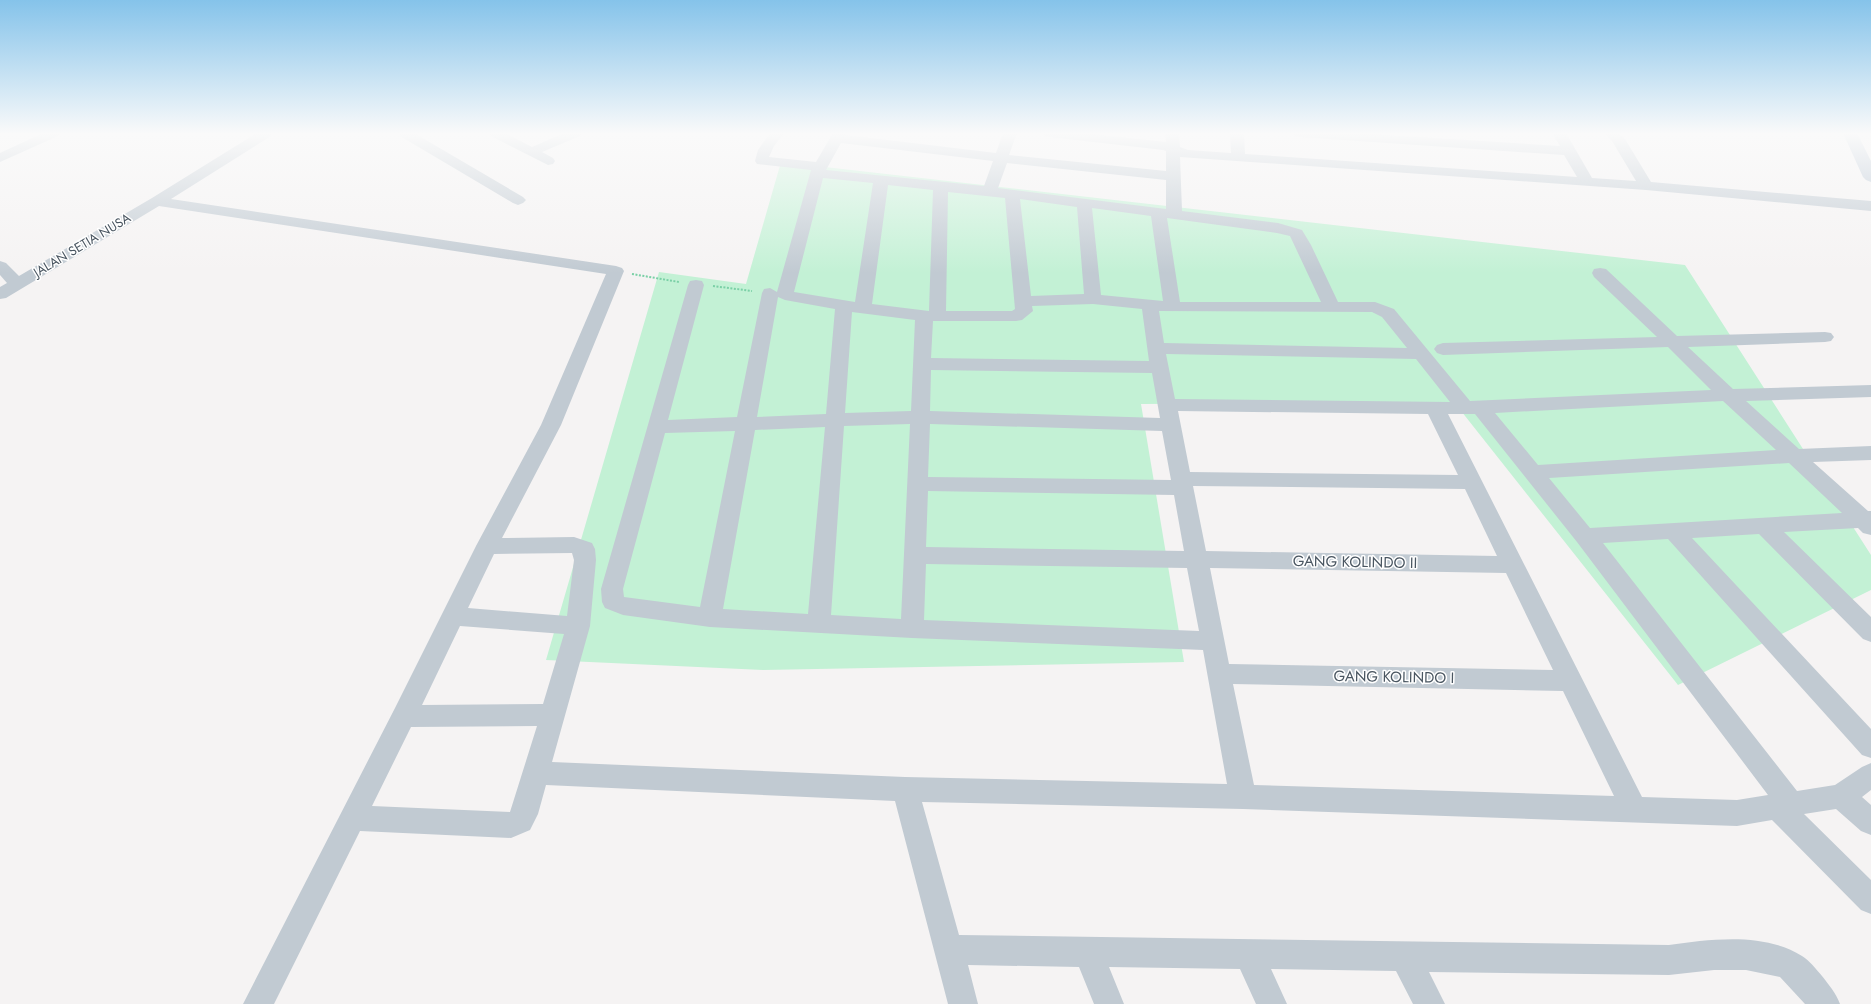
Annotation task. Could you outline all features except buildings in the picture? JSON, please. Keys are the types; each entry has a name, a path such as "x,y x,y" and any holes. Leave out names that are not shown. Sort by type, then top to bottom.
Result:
{"street":[{"name":"JALAN SETIA NUSA","path":"0,294 189,180"},
{"path":"485,180 518,200"},
{"path":"815,180 785,295 854,307 930,316 1016,316 1024,311 1012,194"},
{"path":"818,624 835,420 854,307 881,180 1174,214 1278,228 1296,233 1332,307"},
{"path":"989,192 993,180"},
{"path":"1174,180 1174,214"},
{"path":"1557,180 1646,186 1871,206"},
{"path":"1642,180 1646,186"},
{"path":"912,629 922,364 930,316 941,186"},
{"path":"157,200 616,271 551,425 487,546 404,716 258,1004"},
{"path":"1084,203 1092,299"},
{"path":"1158,212 1172,307"},
{"path":"0,266 18,283"},
{"path":"1600,273 1728,395 1868,522"},
{"path":"696,284 658,427 612,589 612,597 614,602 623,606 710,618 912,629 1213,641"},
{"path":"710,618 770,293"},
{"path":"1022,301 1092,299 1172,307 1375,307 1388,313 1422,354 1533,472 1585,536 1785,806 1871,900"},
{"path":"1150,305 1158,357 1243,797"},
{"path":"1443,349 1825,337"},
{"path":"922,364 1158,357 1422,354"},
{"path":"658,427 746,422 921,417 1169,415 1473,408 1728,395 1871,391"},
{"path":"1436,408 1634,810"},
{"path":"1533,472 1794,456 1871,453"},
{"path":"917,484 1472,482"},
{"path":"1585,536 1868,522"},
{"path":"1765,526 1871,632"},
{"path":"1673,531 1871,747"},
{"path":"352,818 511,825 520,821 524,814 578,626 585,560 584,549 574,545 487,546"},
{"name":"GANG KOLINDO II","path":"915,555 1197,558 1512,565"},
{"path":"452,616 578,626"},
{"name":"GANG KOLINDO I","path":"1219,674 1570,680"},
{"path":"404,716 552,715"},
{"path":"536,773 905,789 1243,797 1737,814 1842,796 1871,775"},
{"path":"905,789 963,1004"},
{"path":"1842,796 1871,822"},
{"path":"948,950 1669,960 1714,954 1764,958 1791,966 1825,1004"},
{"path":"1088,952 1109,1004"},
{"path":"1248,954 1272,1004"},
{"path":"1404,956 1430,1004"}],"path":[{"path":"616,271 696,284 770,293"}],"green space":[{"path":"776,180 938,180 1685,265 1871,555 1871,590 1678,685 1454,402 1141,404 1184,662 763,670 546,660 659,272 746,284"}]}
